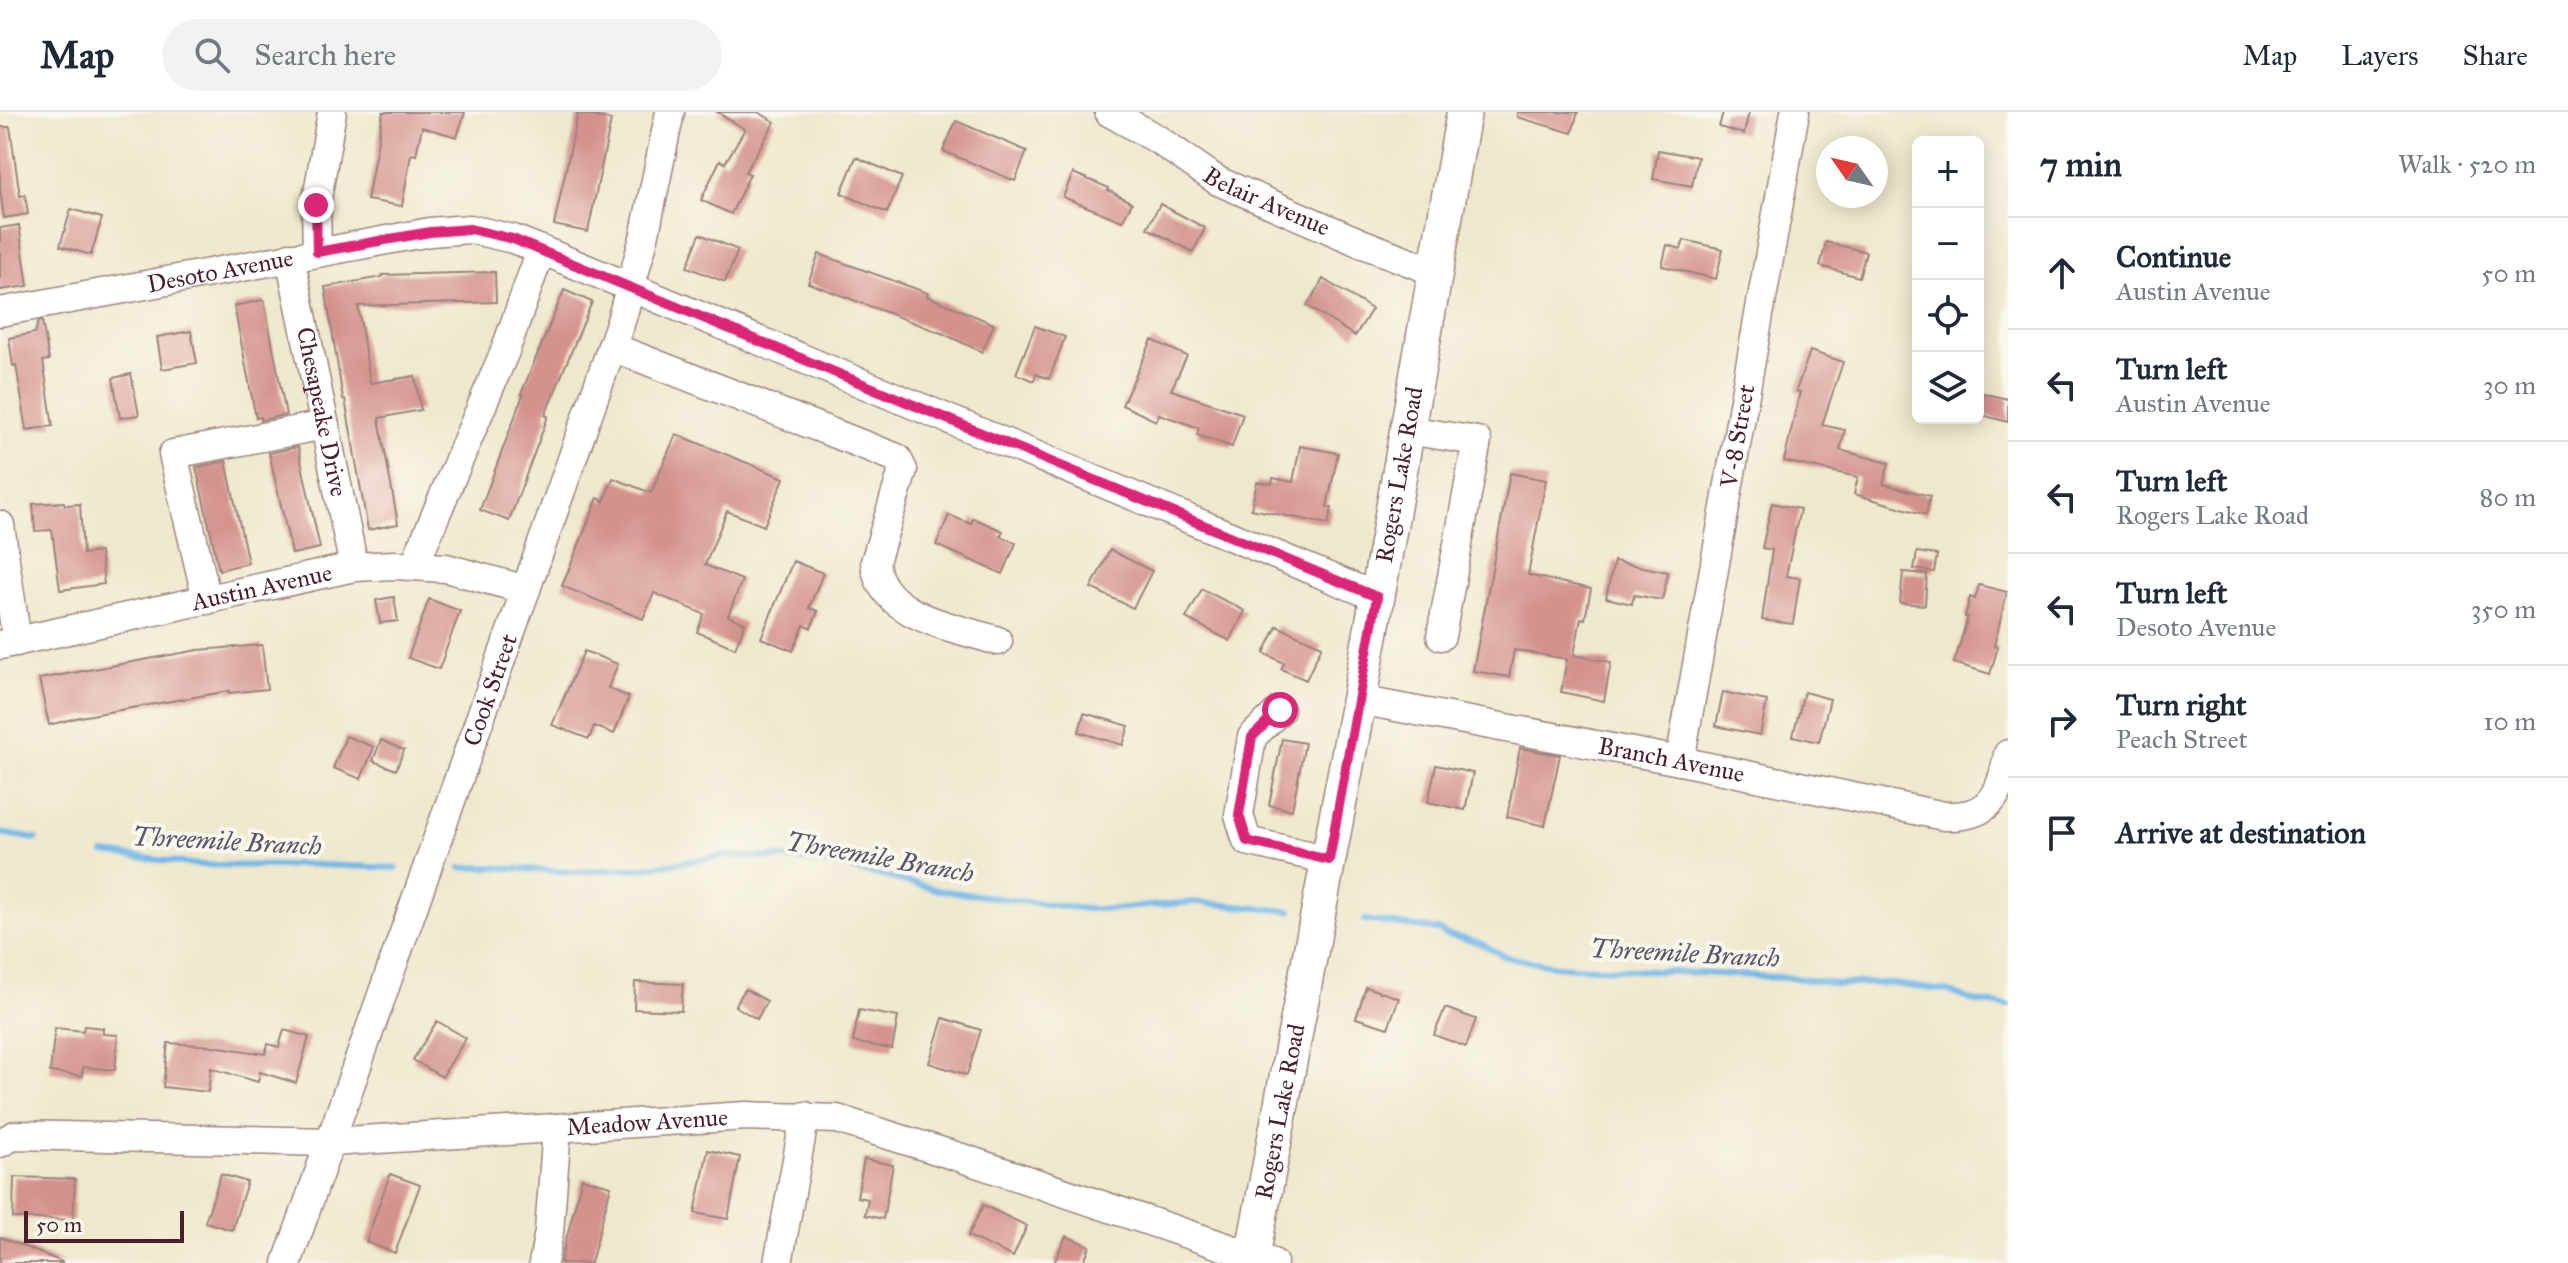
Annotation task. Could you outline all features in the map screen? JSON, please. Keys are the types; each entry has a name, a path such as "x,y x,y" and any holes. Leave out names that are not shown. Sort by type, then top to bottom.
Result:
{"main road":[{"name":"Rogers Lake Road","path":"1259,1261 1464,112"}],"street":[{"path":"317,252 316,205 332,112"},
{"name":"Cook Street","path":"287,1263 612,347 644,238 670,112"},
{"name":"Belair Avenue","path":"1109,112 1157,139 1218,181 1436,272"},
{"name":"V-8 Street","path":"1680,761 1795,112"},
{"name":"Desoto Avenue","path":"0,312 430,232 470,229 513,239 631,286 1377,597"},
{"path":"414,566 505,351 541,250"},
{"name":"Chesapeake Drive","path":"290,257 305,343 354,567"},
{"path":"612,347 897,458 903,470 875,562 876,576 886,591 909,612 998,641"},
{"path":"207,600 173,454 325,425"},
{"path":"1407,430 1477,441 1441,636"},
{"path":"0,525 8,643"},
{"name":"Austin Avenue","path":"8,643 354,567 446,568 526,590"},
{"name":"Branch Avenue","path":"1359,700 1680,761 1944,816 1961,817 1984,809 1997,795 2008,754"},
{"path":"1280,710 1252,737 1239,815 1247,841 1329,860"},
{"name":"Meadow Avenue","path":"0,1143 15,1135 330,1142 746,1116 805,1116 837,1119 948,1153 1259,1261"},
{"path":"778,1263 805,1116"},
{"path":"543,1263 549,1232 557,1128"}],"building":[{"path":"383,112 465,112 457,137 422,127 416,155 411,154 402,206 367,200"},
{"path":"717,112 758,112 775,122 745,172 750,174 731,214 701,200 720,160 725,163 745,129"},
{"path":"1517,112 1578,112 1572,133 1517,117"},
{"path":"1723,112 1749,112 1744,134 1719,127"},
{"path":"578,113 611,120 588,232 554,225"},
{"path":"956,121 1027,151 1015,181 943,151"},
{"path":"0,127 10,127 20,196 25,195 28,214 4,218 0,189"},
{"path":"1658,150 1698,157 1692,186 1653,179"},
{"path":"856,157 902,177 887,213 841,193"},
{"path":"1073,173 1109,188 1132,203 1122,221 1063,197"},
{"path":"1160,204 1205,228 1193,252 1147,228"},
{"path":"71,209 102,218 91,255 60,246"},
{"path":"19,225 28,286 0,290 0,228"},
{"path":"700,234 738,250 725,282 687,267"},
{"path":"1684,240 1723,249 1716,279 1662,266 1667,245 1681,249"},
{"path":"1826,242 1866,252 1859,277 1820,266"},
{"path":"819,254 928,293 927,296 994,324 982,352 944,334 808,283"},
{"path":"495,272 496,302 358,306 370,383 415,376 421,410 379,418 398,524 368,530 325,287 382,275"},
{"path":"1323,279 1372,309 1355,336 1307,306"},
{"path":"564,290 592,302 545,415 548,416 509,521 480,510 521,394"},
{"path":"264,300 286,415 261,420 261,417 256,418 234,306"},
{"path":"42,321 49,360 43,361 53,426 27,430 9,338 35,333 38,322"},
{"path":"1035,326 1065,337 1049,379 1036,374 1034,381 1016,374"},
{"path":"191,331 197,363 162,369 157,337"},
{"path":"1152,340 1187,356 1171,390 1243,414 1232,447 1197,435 1199,428 1159,414 1156,421 1122,405"},
{"path":"1810,351 1843,362 1822,425 1845,430 1840,450 1889,463 1883,484 1930,496 1926,515 1854,494 1858,477 1784,461 1800,392 1796,391"},
{"path":"131,374 139,415 120,418 113,378"},
{"path":"1984,393 2008,399 2008,422 1984,416"},
{"path":"676,434 784,478 764,526 727,511 705,565 742,580 728,616 745,623 735,648 697,632 704,614 654,593 643,619 562,586 598,498 604,501 613,478 651,493"},
{"path":"1300,446 1338,453 1327,507 1332,508 1328,524 1251,509 1257,482 1272,484 1273,478 1293,482"},
{"path":"298,447 320,548 292,554 269,453"},
{"path":"226,461 248,563 219,570 196,467"},
{"path":"1510,473 1546,480 1528,575 1591,589 1585,619 1581,618 1574,655 1611,662 1604,701 1561,692 1567,659 1514,650 1509,677 1473,671"},
{"path":"64,502 65,505 80,504 83,554 100,552 104,584 60,590 52,530 35,531 33,504"},
{"path":"1772,503 1800,509 1786,576 1800,578 1793,624 1762,620 1772,550 1762,548"},
{"path":"949,515 971,524 973,518 1003,531 1000,536 1016,543 1003,574 936,545"},
{"path":"1110,550 1152,571 1133,608 1091,588"},
{"path":"1917,552 1937,555 1934,572 1914,569"},
{"path":"793,561 823,573 809,608 818,611 811,628 804,625 793,651 761,638"},
{"path":"1614,561 1668,572 1662,600 1634,595 1632,604 1606,598"},
{"path":"1903,572 1927,574 1925,605 1900,603"},
{"path":"1979,585 2007,592 1990,674 1954,663 1968,617 1965,617 1970,597 1975,599"},
{"path":"1202,589 1245,611 1230,641 1186,618"},
{"path":"394,597 398,621 380,623 376,600"},
{"path":"429,599 460,611 439,669 408,658"},
{"path":"1277,626 1322,646 1306,680 1281,669 1284,663 1264,653"},
{"path":"262,645 267,689 229,691 49,725 39,679 198,650"},
{"path":"584,651 618,664 608,688 629,697 614,734 594,726 589,739 552,725"},
{"path":"1723,692 1767,701 1760,735 1716,726"},
{"path":"1804,692 1830,699 1819,742 1793,736"},
{"path":"1084,713 1129,726 1123,745 1079,732"},
{"path":"346,736 374,747 361,779 333,768"},
{"path":"1282,739 1305,743 1292,810 1269,805"},
{"path":"381,740 404,750 396,770 373,761"},
{"path":"1520,748 1560,755 1545,826 1507,817"},
{"path":"1436,765 1473,773 1465,810 1428,802"},
{"path":"635,982 683,984 681,1011 634,1009"},
{"path":"1366,987 1399,998 1388,1028 1356,1018"},
{"path":"745,989 767,1001 757,1019 735,1006"},
{"path":"1445,1008 1476,1019 1466,1047 1434,1035"},
{"path":"859,1010 898,1017 892,1049 853,1042"},
{"path":"943,1018 981,1030 967,1075 929,1063"},
{"path":"437,1021 466,1038 442,1077 413,1060"},
{"path":"84,1026 103,1028 103,1034 118,1035 115,1070 83,1067 82,1076 50,1072 55,1028 83,1031"},
{"path":"284,1030 309,1037 296,1083 260,1072 258,1082 211,1068 208,1092 163,1087 168,1043 265,1054 268,1044 279,1047"},
{"path":"708,1150 740,1157 728,1219 695,1213"},
{"path":"864,1159 893,1165 883,1219 865,1215 868,1199 857,1197"},
{"path":"221,1174 247,1182 232,1230 205,1222"},
{"path":"390,1174 420,1185 395,1253 366,1242"},
{"path":"14,1177 75,1179 73,1220 13,1218"},
{"path":"582,1178 611,1186 591,1263 560,1263"},
{"path":"983,1205 1027,1226 1013,1257 968,1236"},
{"path":"1066,1236 1090,1246 1083,1263 1054,1263"},
{"path":"0,1237 62,1262 62,1263 0,1263"}],"waterway":[{"name":"Threemile Branch","path":"0,833 36,839"},
{"name":"Threemile Branch","path":"104,853 199,865 295,864 396,868"},
{"name":"Threemile Branch","path":"461,868 573,872 641,868 723,856 788,858 848,867 937,890 1085,909 1194,902 1291,911"},
{"name":"Threemile Branch","path":"1365,920 1439,930 1446,935 1478,942 1506,957 1557,966 1794,978 1838,984 1886,983 1947,991 1977,1002 2008,1006"}],"route":[{"path":"316,205 317,252 430,232 470,229 513,239 1377,597 1329,860 1247,841 1239,815 1252,737 1280,710"}]}
